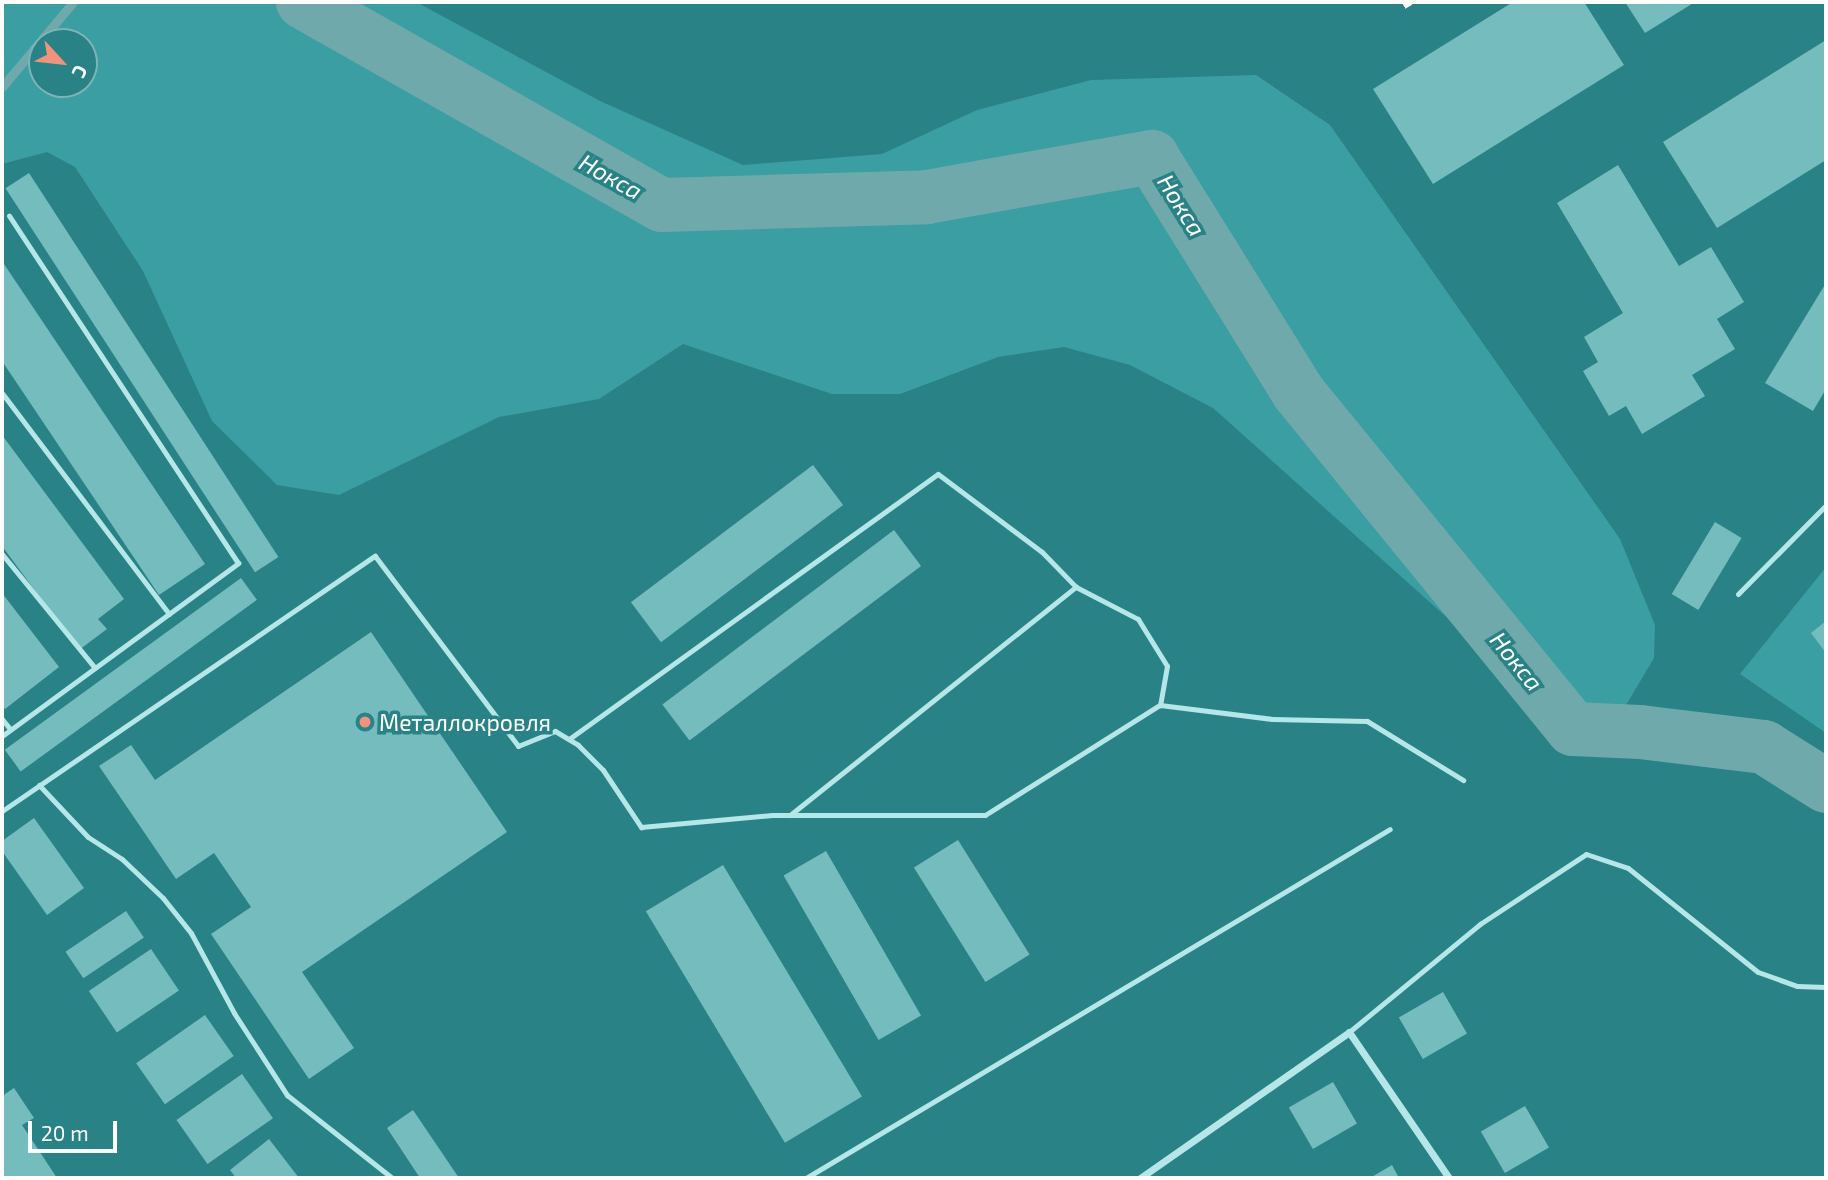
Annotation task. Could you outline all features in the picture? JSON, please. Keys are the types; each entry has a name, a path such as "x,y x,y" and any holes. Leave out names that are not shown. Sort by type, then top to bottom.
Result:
{"street":[{"path":"1140,1178 1349,1032 1449,1178"}],"lane":[{"path":"2,736 238,563 9,216"},
{"path":"2,393 169,614"},
{"path":"569,739 938,474 1042,552 1076,587 1138,619 1167,666 1160,705"},
{"path":"1738,594 1826,506"},
{"path":"2,554 95,668"},
{"path":"2,811 375,556 518,746 555,731 569,739 603,769 641,827 790,815 985,815 1160,705 1272,719 1367,721 1464,780"},
{"path":"790,815 1076,587"},
{"path":"2,719 10,729"},
{"path":"39,785 88,838 122,859 163,898 191,933 234,1013 287,1095 392,1178"},
{"path":"806,1178 1390,830"},
{"path":"1349,1032 1480,924 1586,854 1628,868 1758,972 1797,986 1826,987"}],"shaded area":[{"path":"2,2 416,2 600,101 743,165 882,154 977,110 1091,80 1256,75 1330,125 1620,539 1655,625 1654,658 1622,712 1572,709 1528,666 1453,623 1213,408 1130,365 1064,347 998,357 900,394 832,394 683,344 599,399 499,417 339,495 277,485 212,421 143,271 75,167 47,152 2,164"},
{"path":"1826,567 1826,733 1740,674"}],"building":[{"path":"1513,2 1584,2 1624,65 1433,184 1373,89"},
{"path":"1625,2 1695,2 1645,33"},
{"path":"1826,40 1826,160 1717,228 1663,142"},
{"path":"1618,165 1679,266 1711,247 1744,302 1717,319 1735,349 1692,375 1705,396 1642,434 1626,406 1609,416 1583,371 1598,362 1584,337 1623,313 1557,203"},
{"path":"29,173 278,557 255,572 6,188"},
{"path":"2,261 205,564 159,595 2,361"},
{"path":"1826,283 1826,389 1813,411 1765,383"},
{"path":"2,435 124,599 98,619 107,629 79,650 2,546"},
{"path":"813,465 843,505 661,642 631,602"},
{"path":"1715,522 1742,538 1698,610 1672,594"},
{"path":"894,530 921,566 689,740 662,705"},
{"path":"241,578 257,600 21,771 5,750"},
{"path":"2,593 59,667 5,709 2,705"},
{"path":"1826,621 1826,653 1811,633"},
{"path":"371,632 507,832 302,972 354,1048 309,1079 211,934 251,907 214,853 176,879 99,766 131,745 155,780"},
{"path":"34,818 84,888 47,915 2,851 2,841"},
{"path":"958,840 1030,954 985,982 914,868"},
{"path":"826,851 921,1016 879,1040 784,876"},
{"path":"723,865 862,1096 785,1143 646,911"},
{"path":"126,911 144,938 83,978 65,952"},
{"path":"151,949 179,990 117,1032 89,991"},
{"path":"1443,992 1467,1034 1423,1059 1399,1017"},
{"path":"205,1015 234,1056 165,1104 136,1063"},
{"path":"242,1074 273,1118 207,1164 176,1120"},
{"path":"1333,1082 1357,1124 1313,1149 1289,1108"},
{"path":"14,1088 34,1118 22,1125 57,1178 2,1178 2,1096"},
{"path":"1525,1106 1549,1148 1505,1173 1481,1132"},
{"path":"413,1110 459,1178 420,1178 387,1128"},
{"path":"269,1139 299,1178 236,1178 230,1170"},
{"path":"1392,1165 1399,1178 1370,1178"}],"waterway":[{"path":"2,87 73,2"},
{"name":"Нокса","path":"303,2 662,205 927,197 1152,157 1298,392 1573,729 1640,732 1764,747 1826,786"}],"railway":[{"path":"1404,6 1411,2"}],"place":[{"name":"Металлокровля","path":"365,722"}]}
